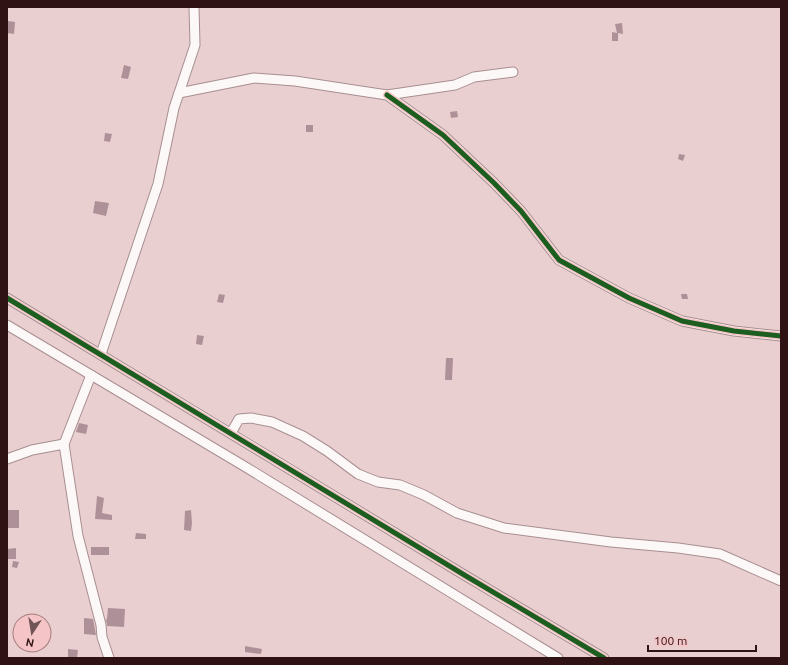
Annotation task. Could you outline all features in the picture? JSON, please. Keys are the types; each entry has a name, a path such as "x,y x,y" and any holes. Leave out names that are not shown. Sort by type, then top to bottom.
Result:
{"street":[{"path":"101,354 158,184 174,108 195,45 194,7"},
{"path":"179,93 254,78 295,80 387,95 455,85 474,77 513,72"},
{"path":"387,95 443,135 494,183 521,211 559,260 629,298 682,321 734,331 781,336"},
{"path":"7,298 604,658"},
{"path":"7,325 244,466 558,658"},
{"path":"91,375 64,444 78,536 108,658"},
{"path":"230,433 239,419 251,418 272,422 303,436 327,451 358,474 378,482 400,485 424,495 457,513 504,528 720,554 781,581"},
{"path":"7,459 32,450 64,444"}],"building":[{"path":"8,21 15,22 14,34 7,33"},
{"path":"622,23 623,34 618,33 618,41 612,41 612,32 617,33 615,24"},
{"path":"124,65 131,67 128,79 121,78"},
{"path":"457,111 458,117 451,118 450,112"},
{"path":"306,125 313,125 313,132 306,132"},
{"path":"105,133 112,134 110,142 104,141"},
{"path":"679,154 685,155 683,161 678,159"},
{"path":"95,201 109,203 106,216 93,213"},
{"path":"219,294 225,295 223,303 217,302"},
{"path":"681,294 687,294 688,299 682,299"},
{"path":"197,335 204,336 202,345 196,344"},
{"path":"446,358 453,358 452,380 445,380"},
{"path":"79,423 88,425 86,434 76,432"},
{"path":"97,496 104,498 102,513 112,515 112,520 95,519"},
{"path":"7,510 19,510 19,528 7,528"},
{"path":"191,510 191,531 184,530 185,511"},
{"path":"136,533 146,534 146,539 135,539"},
{"path":"91,547 109,547 109,555 91,555"},
{"path":"16,548 16,559 7,559 7,549"},
{"path":"13,561 19,562 17,568 12,567"},
{"path":"108,608 125,609 124,627 107,626 106,619"},
{"path":"84,618 93,619 96,635 84,634"},
{"path":"245,646 262,649 261,654 245,652"},
{"path":"68,649 78,650 77,658 68,658"}],"cycle path":[{"path":"387,95 443,135 494,183 521,211 559,260 629,298 682,321 734,331 781,336"},
{"path":"7,298 604,658"}]}
